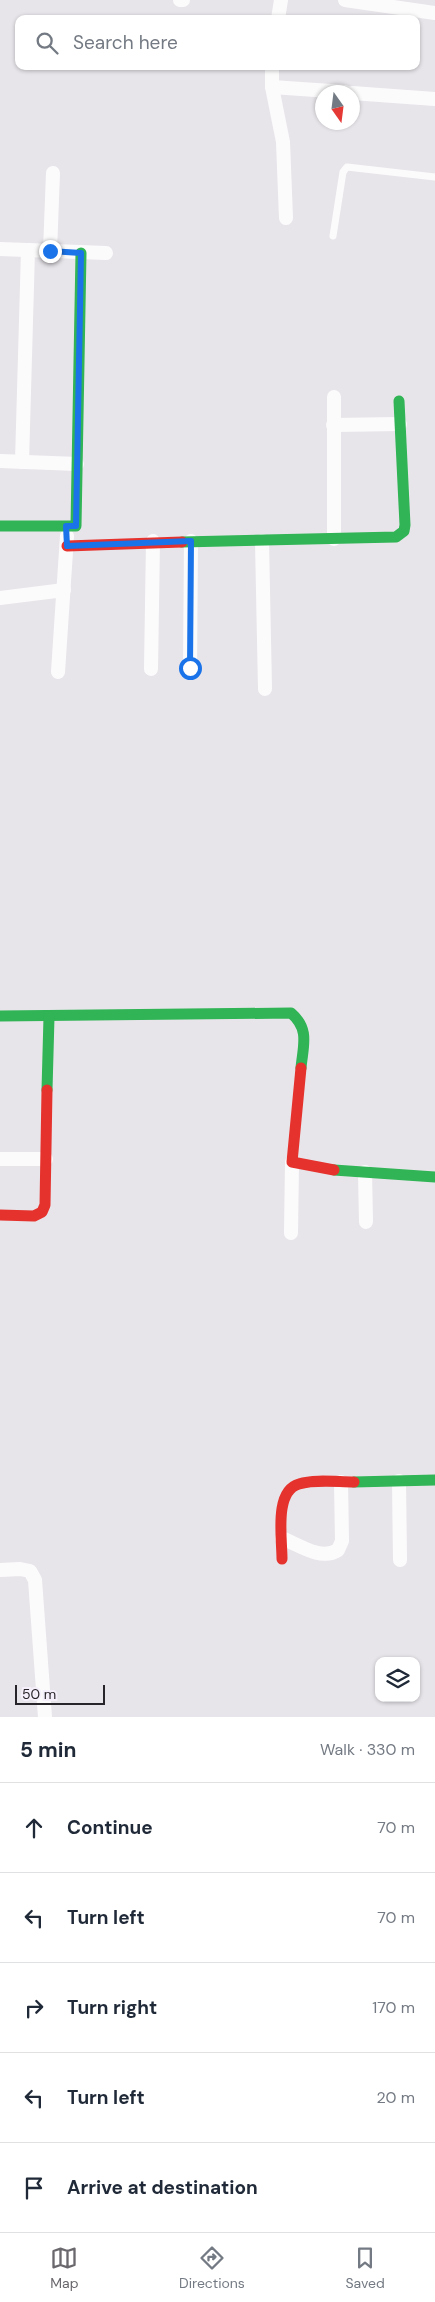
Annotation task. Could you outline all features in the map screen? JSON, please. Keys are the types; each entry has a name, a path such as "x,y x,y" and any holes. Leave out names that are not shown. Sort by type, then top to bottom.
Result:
{"street":[{"path":"279,15 281,0"},
{"path":"345,0 391,3 435,13"},
{"path":"272,70 272,87 283,142 286,218"},
{"path":"272,87 315,90"},
{"path":"360,94 435,99"},
{"path":"50,251 53,173"},
{"path":"0,249 106,253"},
{"path":"22,462 28,250"},
{"path":"0,526 76,526 81,253"},
{"path":"334,397 334,539"},
{"path":"67,546 152,541 262,541 396,537 404,531 399,401"},
{"path":"333,425 400,424"},
{"path":"0,461 77,464"},
{"path":"58,672 67,546 66,526"},
{"path":"151,669 152,541"},
{"path":"190,668 191,541"},
{"path":"262,541 265,688"},
{"path":"0,598 64,590"},
{"path":"0,1016 49,1017 291,1013 300,1021 304,1032 292,1162 291,1233"},
{"path":"0,1215 34,1216 42,1212 45,1205 49,1017"},
{"path":"0,1159 46,1159"},
{"path":"292,1162 328,1169 435,1177"},
{"path":"365,1172 366,1222"},
{"path":"282,1559 283,1501 287,1491 292,1486 301,1483 435,1480"},
{"path":"399,1481 400,1560"},
{"path":"282,1538 319,1554 327,1555 338,1550 342,1541 341,1482"},
{"path":"0,1570 20,1569 30,1571 35,1580 45,1717"}],"lane":[{"path":"333,236 342,172 347,167 435,177"}],"traffic: fast":[{"path":"0,526 76,526 81,253"},
{"path":"182,542 396,537 404,531 405,525 399,401"},
{"path":"0,1016 291,1013 301,1025 303,1032 304,1045 301,1068"},
{"path":"47,1090 49,1017"},
{"path":"334,1170 435,1177"},
{"path":"354,1482 435,1480"}],"traffic: jam":[{"path":"67,546 182,542"},
{"path":"301,1068 292,1162 334,1170"},
{"path":"0,1215 34,1216 42,1212 45,1205 47,1090"},
{"path":"282,1559 281,1516 286,1496 291,1488 299,1484 312,1482 354,1482"}],"route":[{"path":"50,251 81,253 76,526 66,526 67,546 152,541 191,541 190,668"}]}
